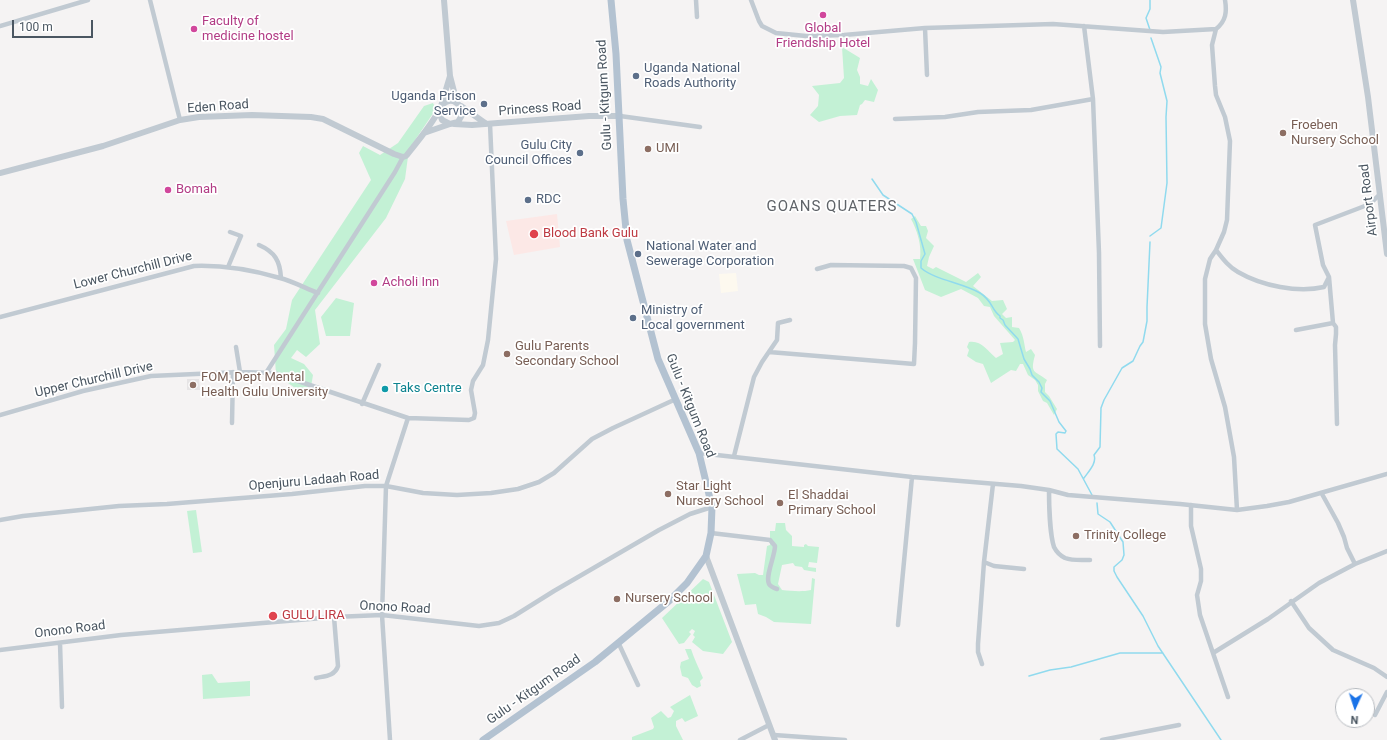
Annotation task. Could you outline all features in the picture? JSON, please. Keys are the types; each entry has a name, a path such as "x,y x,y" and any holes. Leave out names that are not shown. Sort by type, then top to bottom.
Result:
{"main road":[{"name":"Gulu - Kitgum Road","path":"483,740 595,662 669,601 687,583 706,556 711,533 712,507 698,453 658,359 627,240 623,199 616,54 610,0"}],"street":[{"path":"0,26 88,0"},
{"path":"150,0 180,120"},
{"path":"424,133 452,124 461,118 462,110 450,76 444,0"},
{"path":"696,0 697,17"},
{"path":"751,0 762,26 776,33 806,36 844,35 925,28 1053,24 1163,32 1216,29"},
{"path":"1225,0 1225,19 1216,29 1212,45 1216,95 1225,117 1230,141 1227,220 1224,232 1210,259 1205,279 1205,324 1211,359 1225,407 1234,457 1237,510"},
{"name":"Airport Road","path":"1353,0 1368,97 1387,254"},
{"path":"1084,26 1093,99 1100,253 1100,346"},
{"path":"925,28 926,74"},
{"path":"450,76 440,108 442,120 445,123 452,124"},
{"path":"896,120 945,117 978,112 1031,110 1093,99"},
{"path":"266,373 395,172 403,157 406,156 424,133 444,103 450,101 459,105 488,124"},
{"name":"Eden Road","path":"0,173 103,146 180,120 199,117 252,115 317,118 333,123 394,154 403,157"},
{"name":"Princess Road","path":"452,124 472,125 589,116 620,116"},
{"path":"620,116 700,127"},
{"name":"Upper Churchill Drive","path":"0,414 83,391 151,376 240,372 274,373 362,404 408,418 470,420 474,418 475,413 471,390 473,381 483,365 488,340 496,259 488,124"},
{"path":"1337,424 1336,327 1333,323 1329,277 1323,265 1315,225 1370,204 1380,194"},
{"path":"228,267 241,236 230,232"},
{"path":"259,245 269,249 276,257 280,278"},
{"path":"1216,250 1227,264 1238,272 1280,288 1303,289 1324,287 1329,277"},
{"name":"Lower Churchill Drive","path":"0,316 194,266 214,265 280,278 318,293"},
{"path":"769,352 914,364 916,278 911,268 904,266 831,265 817,269"},
{"path":"734,456 754,377 777,340 778,323 790,320"},
{"path":"1296,330 1333,323"},
{"path":"236,347 240,372"},
{"path":"362,404 379,365"},
{"path":"232,422 233,372"},
{"name":"Openjuru Ladaah Road","path":"0,520 23,516 119,506 292,494 365,486 386,486 423,493 456,495 518,489 539,482 554,473 592,439 676,399"},
{"path":"390,740 382,615 386,486 408,418"},
{"path":"698,453 912,477 1049,490 1068,495 1237,510 1267,506 1322,494 1387,474"},
{"path":"898,625 912,477"},
{"path":"982,664 978,652 984,562 992,484"},
{"path":"1049,490 1051,522 1055,549 1066,558 1090,560"},
{"path":"1322,494 1338,523 1347,548 1355,564"},
{"path":"1192,505 1191,526 1201,569 1201,581 1197,595 1200,615 1228,697"},
{"name":"Onono Road","path":"0,650 121,635 334,617 382,615 479,626 499,623 514,616 659,530 690,514 712,507"},
{"path":"711,533 770,540 775,546 775,553 768,580 769,584 777,589"},
{"path":"1213,653 1268,619 1291,601 1319,583 1355,564 1387,551"},
{"path":"706,556 775,738 845,740"},
{"path":"984,562 994,566 1024,569"},
{"path":"1291,601 1309,628 1333,650 1374,668 1387,677"},
{"path":"316,678 337,672 338,666 334,617"},
{"path":"618,642 638,685"},
{"path":"60,643 62,707"},
{"path":"1375,715 1387,692"},
{"path":"740,740 769,725"},
{"path":"1102,740 1179,725"}],"shaded area":[{"name":"Blood Bank Gulu","path":"557,214 560,247 514,255 506,221"},
{"path":"736,273 738,291 721,293 719,274"},
{"name":"FOM, Dept Mental Health Gulu University","path":"187,379 199,379 200,390 187,390"}],"green space":[{"path":"842,47 860,58 857,70 860,77 860,84 868,86 871,79 878,90 874,102 865,100 860,105 857,115 840,116 819,122 810,115 818,106 819,95 812,86 840,83 844,78"},
{"path":"433,103 436,109 409,149 405,179 386,218 315,310 320,344 306,357 297,350 291,358 304,364 313,375 311,387 295,388 276,374 274,345 286,329 292,300 371,180 359,153 363,146 380,155 398,143 424,106"},
{"path":"915,216 921,226 926,226 928,231 926,238 934,246 927,266 933,269 936,267 966,282 978,273 981,277 973,286 992,301 1003,300 1007,309 1002,314 1006,318 1012,317 1012,327 1019,328 1021,331 1026,352 1031,349 1035,355 1033,366 1034,371 1047,380 1045,384 1045,392 1057,409 1054,415 1047,403 1043,401 1038,391 1038,385 1035,380 1028,375 1023,364 1020,364 1016,371 1011,370 991,383 983,364 976,362 967,356 969,350 967,347 969,342 980,344 996,358 1003,354 1000,343 1013,342 1015,340 994,316 990,307 984,306 978,298 961,289 941,297 925,290 913,259 920,259 918,238 911,219"},
{"path":"336,298 354,303 350,336 326,336 321,317"},
{"path":"196,510 202,552 193,553 187,511"},
{"path":"776,523 785,523 786,530 792,536 792,546 804,547 806,544 808,546 819,547 817,563 809,562 808,567 816,568 816,572 804,570 802,567 795,566 793,563 782,565 778,584 782,590 808,591 811,590 812,578 815,579 811,624 774,622 758,614 756,604 745,605 737,574 755,573 763,575 767,546 770,545 770,531 775,531"},
{"path":"703,579 709,582 732,642 723,654 703,651 692,642 695,637 693,635 695,631 692,629 689,632 691,634 684,643 679,644 662,618"},
{"path":"685,649 691,649 703,678 700,681 701,686 697,688 692,685 688,678 682,676 680,667 681,662 689,659"},
{"path":"212,674 218,683 250,681 250,696 203,699 202,675"},
{"path":"690,695 698,716 685,722 682,718 676,721 676,726 683,740 632,740 632,737 653,729 654,727 651,718 661,711 668,718 671,717 674,711 670,707"}],"waterway":[{"path":"1150,0 1150,9 1146,18 1150,30"},
{"path":"1150,236 1161,228 1167,183 1167,101 1160,73 1161,67 1151,38"},
{"path":"872,179 883,195 912,214 916,222 925,254 921,261 921,268 934,276 980,293 990,302 1005,325 1018,339 1024,359 1032,375 1039,382 1042,388 1041,392 1050,401 1059,422 1066,431 1065,433 1058,432 1056,434 1057,449 1078,469 1092,495"},
{"path":"1084,478 1092,467 1095,458 1094,455 1100,447 1101,408 1104,400 1122,368 1133,361 1143,342 1147,321 1150,242"},
{"path":"1097,503 1098,514 1110,522 1123,542 1124,555 1122,560 1114,567 1117,577 1143,616 1158,646 1221,740"},
{"path":"1029,676 1050,670 1071,667 1120,653 1163,653"}],"place":[{"name":"Global Friendship Hotel","path":"823,15"},
{"name":"Faculty of medicine hostel","path":"194,29"},
{"name":"Uganda National Roads Authority","path":"636,76"},
{"name":"Uganda Prison Service","path":"484,104"},
{"name":"Froeben Nursery School","path":"1283,133"},
{"name":"UMI","path":"648,149"},
{"name":"Gulu City Council Offices","path":"580,153"},
{"name":"Bomah","path":"168,190"},
{"name":"RDC","path":"528,200"},
{"name":"Blood Bank Gulu","path":"534,234"},
{"name":"National Water and Sewerage Corporation","path":"638,254"},
{"name":"Acholi Inn","path":"374,283"},
{"name":"Ministry of Local government","path":"633,318"},
{"name":"Gulu Parents Secondary School","path":"507,354"},
{"name":"FOM, Dept Mental Health Gulu University","path":"193,385"},
{"name":"Taks Centre","path":"385,389"},
{"name":"Star Light Nursery School","path":"668,494"},
{"name":"El Shaddai Primary School","path":"780,503"},
{"name":"Trinity College","path":"1076,536"},
{"name":"Nursery School","path":"617,599"},
{"name":"GULU LIRA","path":"273,616"}],"district":[{"name":"GOANS QUATERS","path":"832,207"}]}
